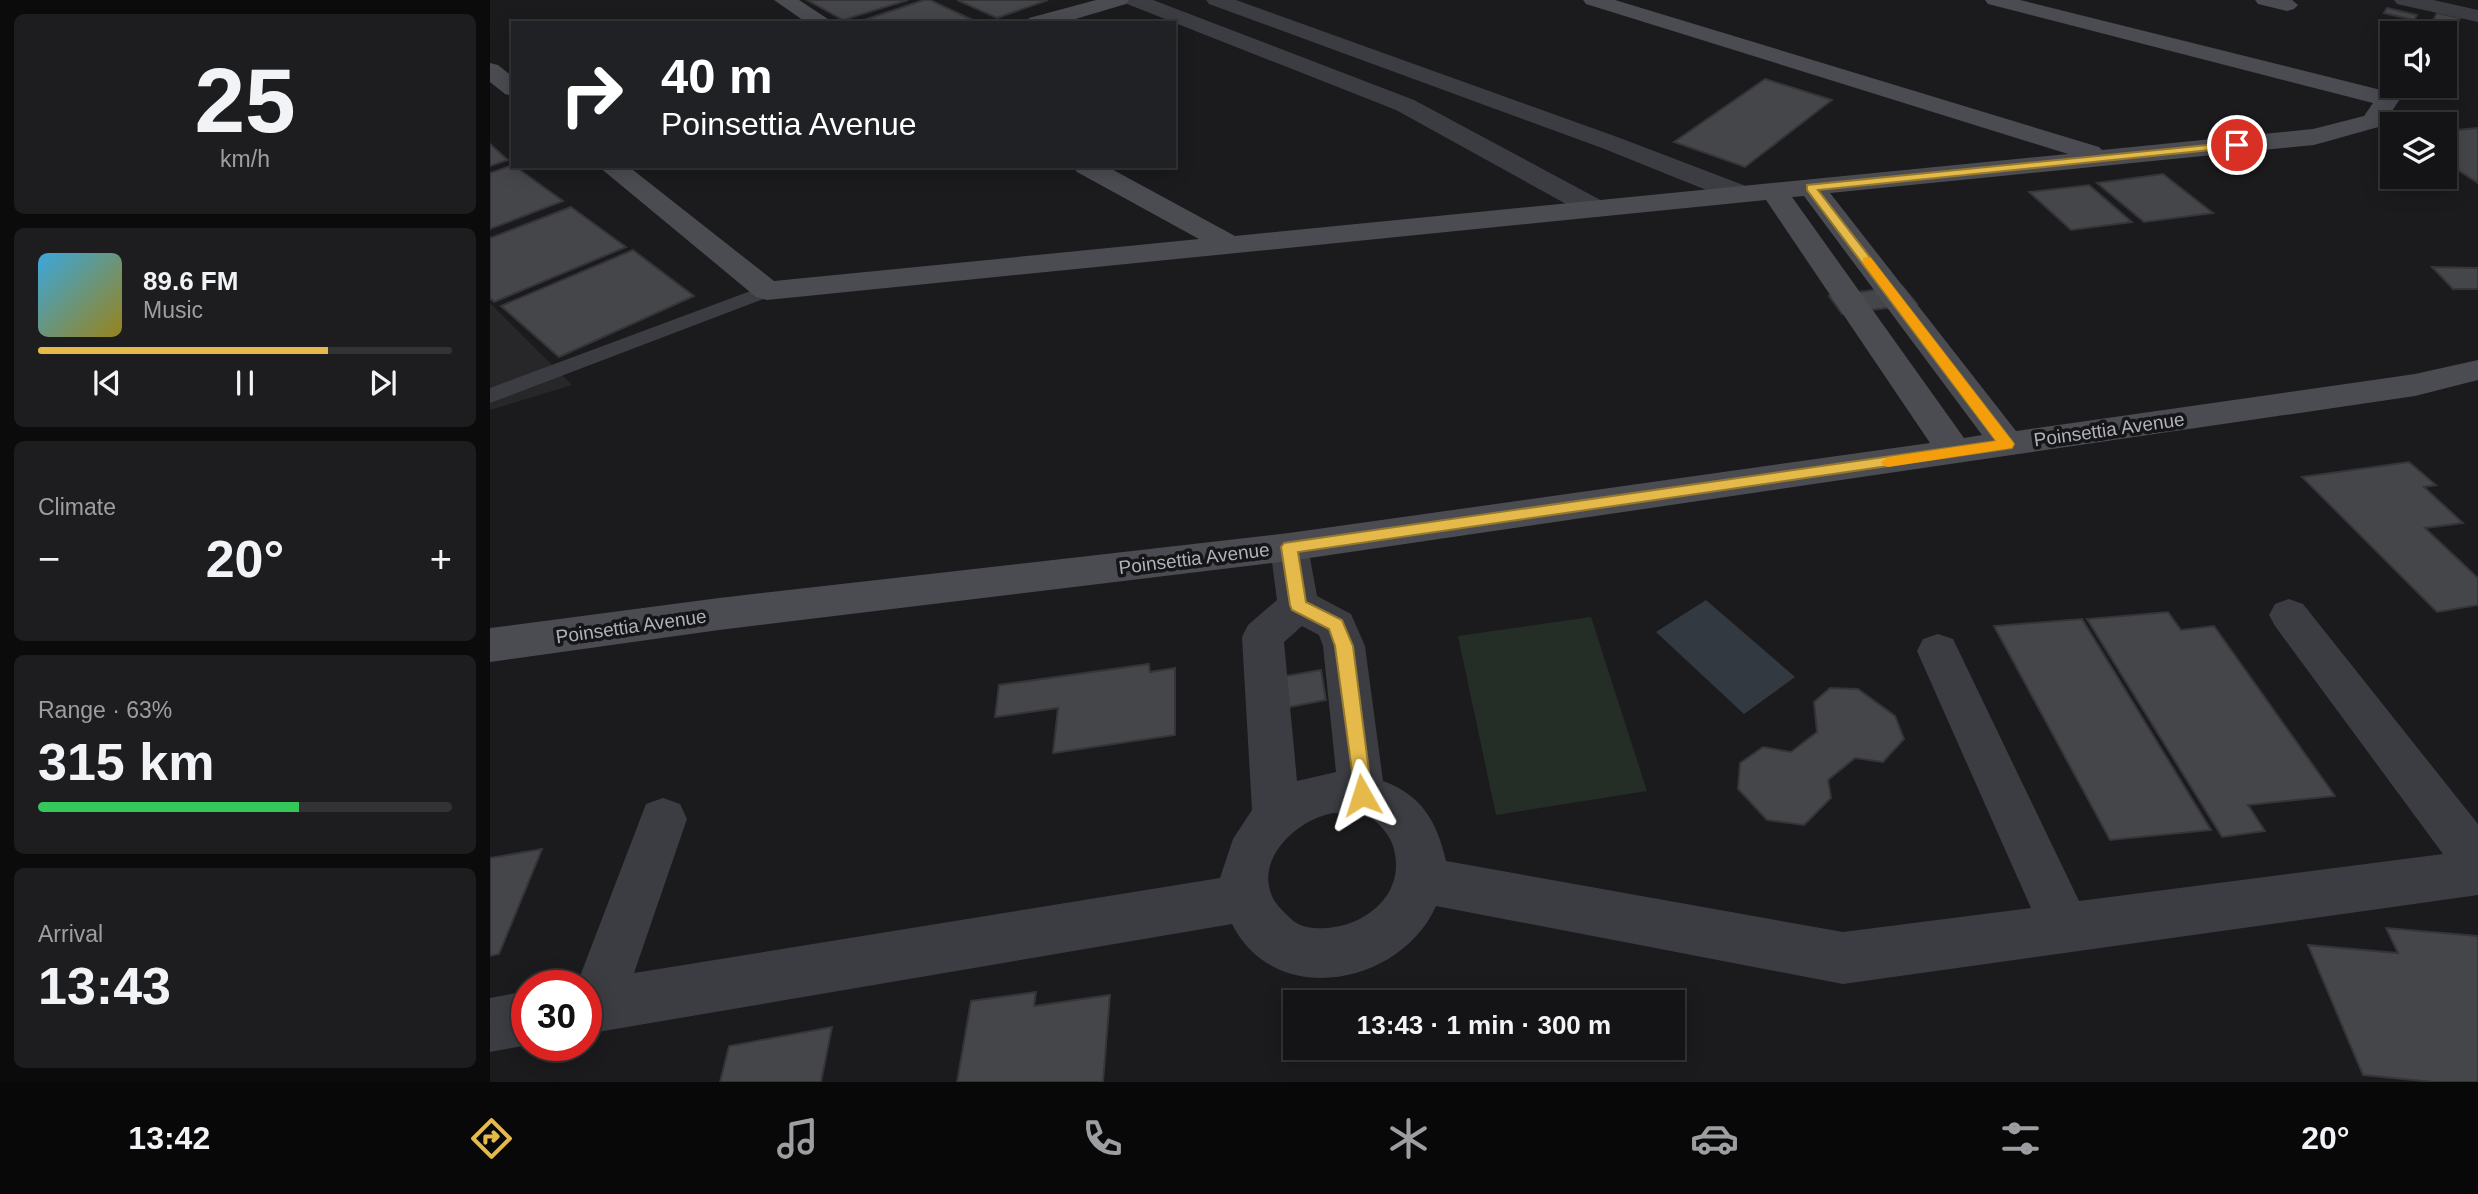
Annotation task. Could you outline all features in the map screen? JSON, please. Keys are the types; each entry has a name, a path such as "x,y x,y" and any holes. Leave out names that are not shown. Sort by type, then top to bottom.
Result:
{"street":[{"path":"783,0 820,21"},
{"path":"1044,21 1119,0"},
{"path":"1134,0 1405,105 1595,209"},
{"path":"1216,0 1611,143 1741,194"},
{"path":"1593,0 2108,158"},
{"path":"613,168 767,291 2314,137 2373,121 2388,99 1995,0"},
{"path":"2265,0 2287,5"},
{"path":"2404,0 2478,16"},
{"path":"490,71 511,87"},
{"path":"1090,168 1231,245"},
{"path":"1811,187 2007,444"},
{"path":"1774,191 1955,452"},
{"path":"1864,321 1909,316"},
{"name":"Poinsettia Avenue","path":"490,645 733,612 1289,547 2415,385 2478,370"},
{"path":"1289,547 1298,605"},
{"path":"1298,605 1336,625 1344,646 1362,795"},
{"path":"1276,817 1263,637 1298,605"},
{"path":"2290,615 2478,862"},
{"path":"1938,651 2066,929"},
{"path":"1333,792 1362,795 1389,806 1409,825 1421,851 1420,880 1411,906 1392,930 1366,947 1335,954 1305,954 1278,942 1258,922 1247,898 1246,868 1257,839 1276,817 1303,799 1333,792"},
{"path":"602,977 663,819"},
{"path":"1420,880 1843,958 2478,872"},
{"path":"602,1004 1247,898"},
{"path":"490,1025 511,1021"}],"lane":[{"path":"490,396 767,291"}],"shaded area":[{"path":"490,303 572,385 490,410"},
{"path":"1706,600 1795,677 1744,714 1656,632"},
{"path":"1591,617 1647,791 1496,815 1458,636"}],"building":[{"path":"807,0 908,0 843,20"},
{"path":"930,0 975,21 861,21"},
{"path":"957,0 1048,0 997,18"},
{"path":"2387,8 2417,15 2414,20 2384,13"},
{"path":"2437,13 2460,18 2457,23 2457,21 2433,21"},
{"path":"1765,79 1832,100 1745,167 1674,142"},
{"path":"2478,128 2478,183 2457,170 2457,130"},
{"path":"490,144 508,160 490,166"},
{"path":"511,166 511,168 517,168 563,201 490,229 490,173"},
{"path":"2163,174 2213,213 2144,222 2097,183"},
{"path":"2089,185 2132,222 2071,230 2029,192"},
{"path":"571,207 626,247 494,302 490,298 490,238"},
{"path":"633,250 694,296 559,357 501,306"},
{"path":"2432,267 2478,268 2478,289 2453,289"},
{"path":"1902,286 1917,304 1842,314 1829,296"},
{"path":"2409,462 2436,485 2424,487 2463,523 2425,528 2478,578 2478,605 2437,612 2302,477"},
{"path":"2168,612 2181,630 2214,626 2335,796 2248,805 2265,831 2222,837 2087,619"},
{"path":"2082,619 2211,830 2110,840 1994,626"},
{"path":"1149,664 1150,672 1175,668 1175,735 1053,753 1058,708 995,717 999,685"},
{"path":"1321,670 1326,700 1284,708 1280,677"},
{"path":"1830,688 1858,689 1895,716 1904,739 1883,762 1855,758 1828,780 1831,798 1804,825 1767,820 1738,789 1740,763 1763,747 1791,752 1817,732 1814,702"},
{"path":"542,849 499,954 490,956 490,858"},
{"path":"2386,928 2478,936 2478,1082 2433,1082 2363,1075 2308,945 2398,953"},
{"path":"1036,992 1034,1006 1110,995 1103,1082 957,1082 971,1001"},
{"path":"832,1027 821,1082 720,1082 729,1046"}],"slow traffic":[{"path":"1867,261 2007,444 1888,462"}],"route":[{"path":"1362,795 1344,646 1336,625 1298,605 1289,547 2007,444 1811,187 2237,145"}]}
